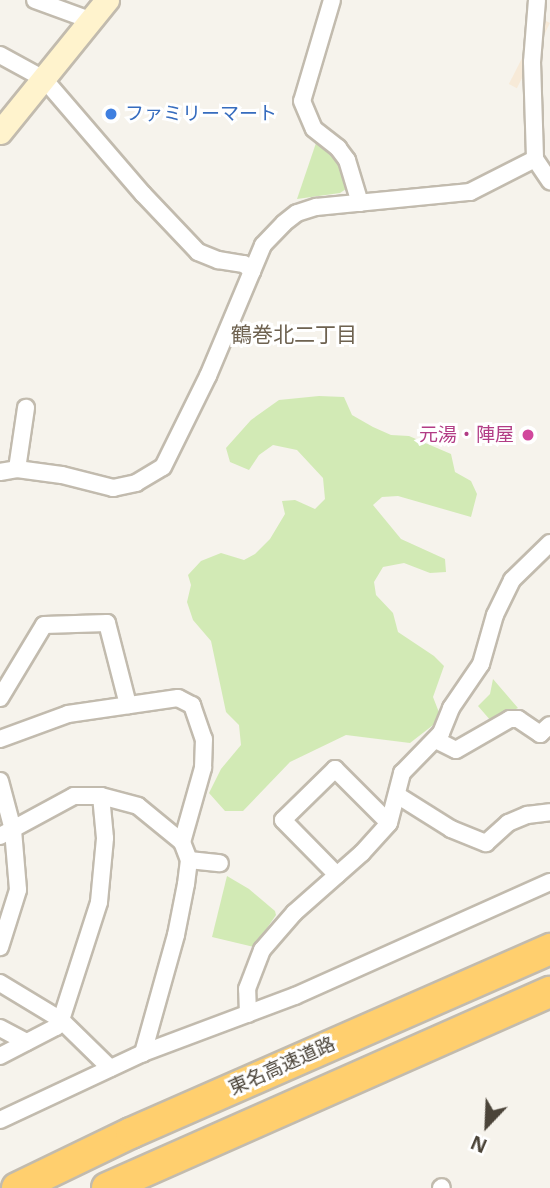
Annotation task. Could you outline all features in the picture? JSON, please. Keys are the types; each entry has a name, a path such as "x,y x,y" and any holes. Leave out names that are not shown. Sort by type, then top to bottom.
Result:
{"highway":[{"name":"東名高速道路","path":"17,1188 131,1133 550,949"},
{"name":"東名高速道路","path":"107,1188 550,992"}],"main road":[{"path":"0,132 107,0"}],"street":[{"path":"36,0 90,20"},
{"path":"332,0 302,101 314,129 338,148 347,160 360,203"},
{"path":"537,0 532,62 535,159 550,181"},
{"path":"0,55 44,79 143,194 198,252 218,260 244,264 252,271"},
{"path":"0,472 17,470 62,475 113,488 136,483 163,467 208,376 263,245 284,223 297,214 316,207 470,192 535,159"},
{"path":"17,470 26,408"},
{"path":"248,1014 247,989 262,950 289,908 337,876 389,823 402,773 436,740 451,708 481,664 495,615 512,580 550,543"},
{"path":"0,698 44,625 107,623 128,705"},
{"path":"0,738 68,714 178,698 192,705 204,739 203,768 182,842"},
{"path":"436,740 456,750 510,719 518,719 540,734 550,724"},
{"path":"337,876 283,820 335,769 389,823"},
{"path":"0,781 6,833 18,890 0,947"},
{"path":"397,795 452,829 486,843 508,823 527,815 550,812"},
{"path":"6,833 74,796 101,796 138,806 182,842 189,860 176,935 143,1053"},
{"path":"0,1056 56,1027 61,1020 99,902 105,838 101,796"},
{"path":"189,860 220,863"},
{"path":"0,1121 143,1053 295,996 550,882"},
{"path":"0,983 61,1020 110,1068"},
{"path":"0,1028 26,1042"}],"shaded area":[{"path":"542,19 550,23 517,88 509,84"}],"green space":[{"path":"316,143 337,157 344,171 346,189 340,193 297,199"},
{"path":"319,396 344,397 352,415 373,427 391,435 409,436 451,454 455,472 471,481 477,494 471,517 398,496 382,497 373,505 401,539 445,559 446,572 430,573 404,563 383,567 374,582 376,595 393,613 398,632 444,666 433,697 440,715 437,722 410,743 346,735 290,762 243,811 225,811 209,793 221,769 241,745 239,725 226,712 211,641 193,620 187,602 191,585 188,575 201,561 221,553 244,560 255,554 270,539 285,514 282,501 295,500 315,509 325,499 323,478 297,450 273,445 259,455 249,470 230,462 226,448 251,420 279,400"},
{"path":"493,679 518,708 491,721 478,706 490,694"},
{"path":"227,876 249,889 275,911 276,915 254,947 212,937"}],"place":[{"name":"ファミリーマート","path":"111,114"},
{"name":"元湯・陣屋","path":"528,435"}],"district":[{"name":"鶴巻北二丁目","path":"294,334"}]}
